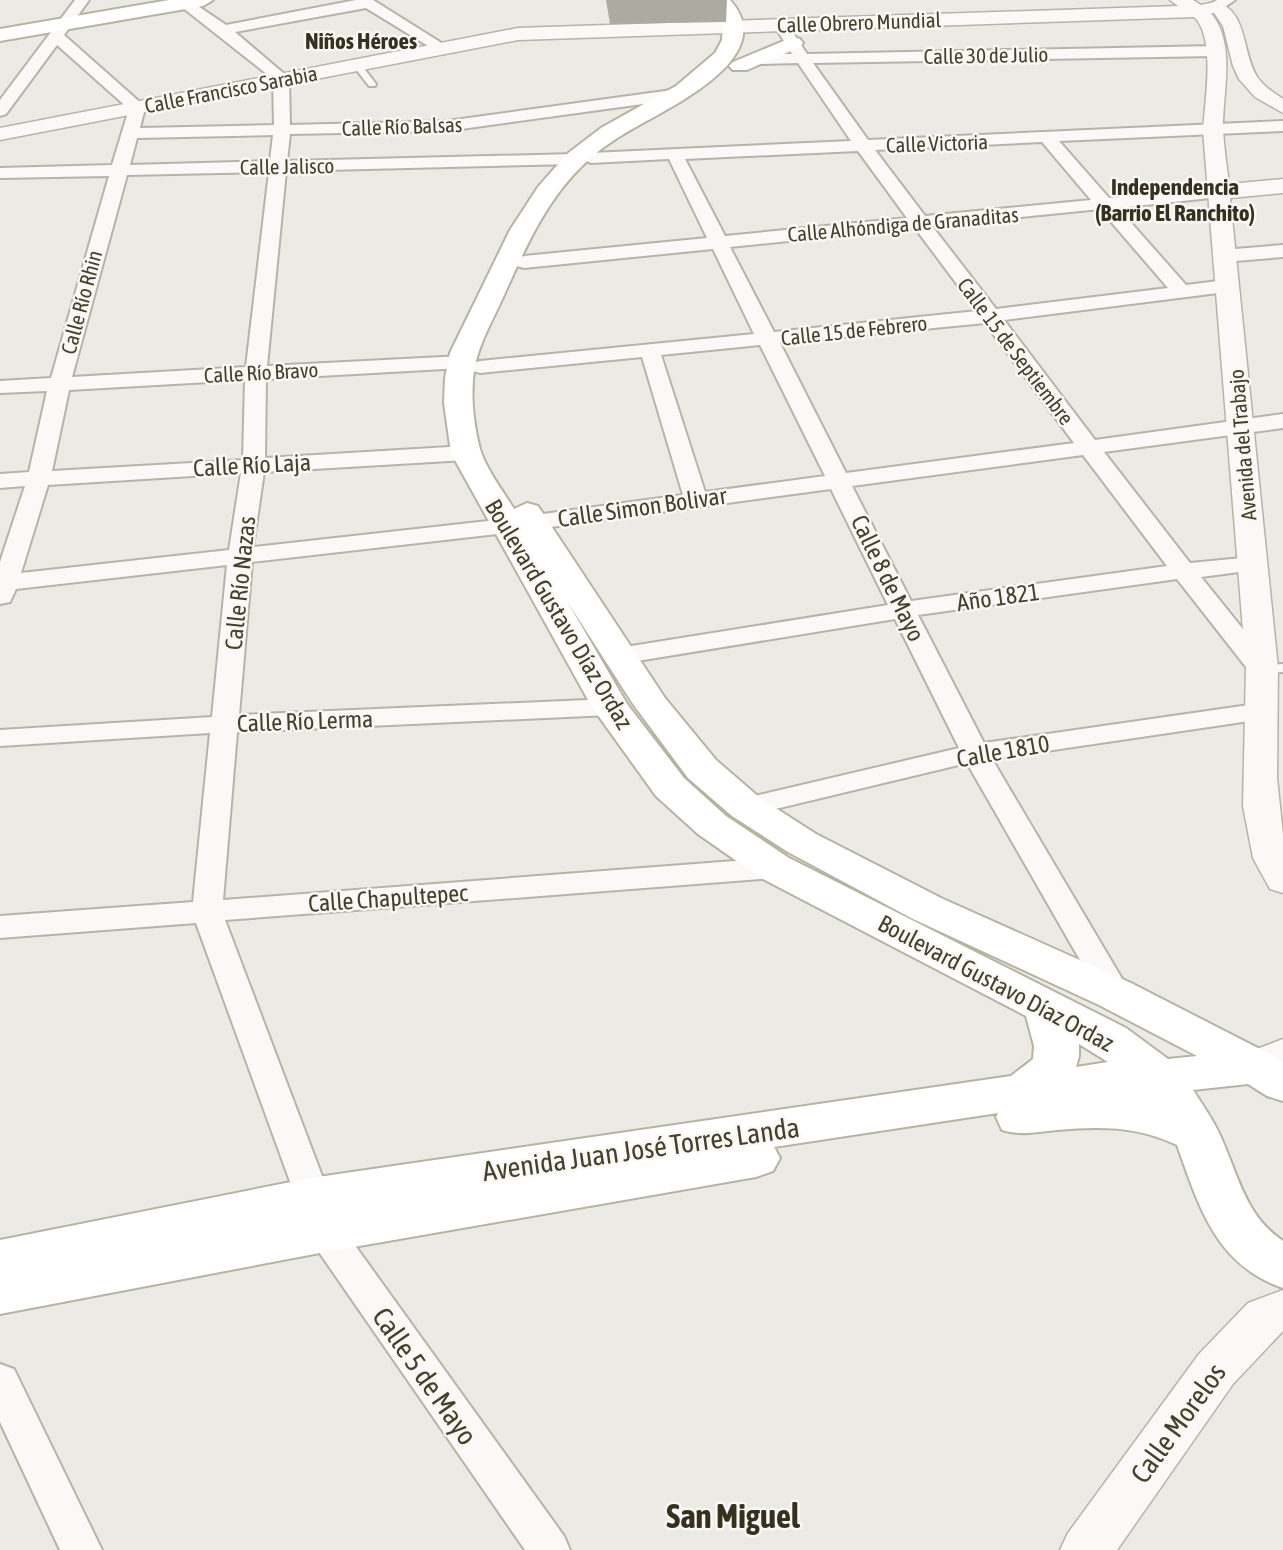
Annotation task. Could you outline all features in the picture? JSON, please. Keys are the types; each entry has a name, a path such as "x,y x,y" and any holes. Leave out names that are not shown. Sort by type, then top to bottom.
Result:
{"main road":[{"path":"0,35 157,0"},
{"path":"0,27 189,1"},
{"path":"746,15 751,44 749,62"},
{"name":"Boulevard Gustavo Díaz Ordaz","path":"746,15 718,64 686,88 609,133 545,194 507,258 464,352 471,365 478,416 489,453 519,524 610,707 670,787 712,825 775,868 1110,1040 1160,1077 1196,1134 1221,1201 1234,1224 1250,1245 1283,1267"},
{"name":"Boulevard Gustavo Díaz Ordaz","path":"798,51 749,62 583,159 561,190 524,262 483,353 471,365 458,388 458,420 466,453 702,769 746,807 802,843 928,909 1274,1068"},
{"path":"1021,1092 1051,1073 1058,1059 1058,1044 1045,1006"},
{"name":"Avenida Juan José Torres Landa","path":"0,1293 318,1215 1021,1092 1102,1080 1274,1068"},
{"name":"Avenida Juan José Torres Landa","path":"0,1261 318,1215 631,1178 1044,1113 1105,1111 1153,1115 1196,1134"}],"street":[{"path":"1180,0 1211,4 1233,25 1246,74 1253,85 1283,107"},
{"path":"189,1 281,78"},
{"path":"223,30 366,1 443,49"},
{"name":"Calle Obrero Mundial","path":"746,15 1211,4"},
{"name":"Avenida del Trabajo","path":"1211,4 1215,51 1213,130 1223,256 1242,426 1253,564 1272,669 1263,711 1261,813 1265,842 1274,867 1283,880"},
{"name":"Calle Francisco Sarabia","path":"0,134 518,34 746,15"},
{"name":"Calle 15 de Septiembre","path":"746,15 798,51 864,146 1181,571 1272,669"},
{"path":"0,111 68,19 137,108"},
{"name":"Calle 30 de Julio","path":"798,51 1215,51"},
{"path":"10,71 31,71"},
{"name":"Calle Río Nazas","path":"281,78 282,130 256,372 254,464 240,556 207,912 318,1215"},
{"name":"Calle Río Balsas","path":"130,133 447,126 672,95"},
{"name":"Calle Río Rhin","path":"2,589 39,478 59,385 137,108"},
{"name":"Calle Victoria","path":"583,159 1283,126"},
{"path":"1047,138 1181,291"},
{"name":"Calle 8 de Mayo","path":"675,155 975,753 1115,993"},
{"name":"Calle Jalisco","path":"0,173 583,159"},
{"name":"Calle Alhóndiga de Granaditas","path":"524,262 1283,186"},
{"path":"1223,256 1283,251"},
{"name":"Calle 15 de Febrero","path":"471,365 650,351 991,316 1226,286"},
{"path":"650,351 696,500"},
{"name":"Calle Río Bravo","path":"0,387 256,372 471,365"},
{"name":"Calle Simon Bolivar","path":"2,589 240,556 519,524 1283,421"},
{"name":"Calle Río Laja","path":"0,481 466,453"},
{"name":"Año 1821","path":"619,656 904,610 1181,571 1253,564"},
{"name":"Calle Río Lerma","path":"0,738 226,724 610,707"},
{"name":"Calle 1810","path":"746,807 975,753 1263,711"},
{"name":"Calle Chapultepec","path":"0,927 775,868"},
{"name":"Calle 5 de Mayo","path":"318,1215 549,1550"},
{"name":"Calle Morelos","path":"1086,1550 1216,1368 1265,1317 1283,1310"},
{"path":"0,1381 9,1421 81,1550"}],"lane":[{"path":"356,64 372,84"}],"district":[{"name":"Niños Héroes","path":"361,41"},
{"name":"Independencia (Barrio El Ranchito)","path":"1175,200"},
{"name":"San Miguel","path":"733,1516"}]}
